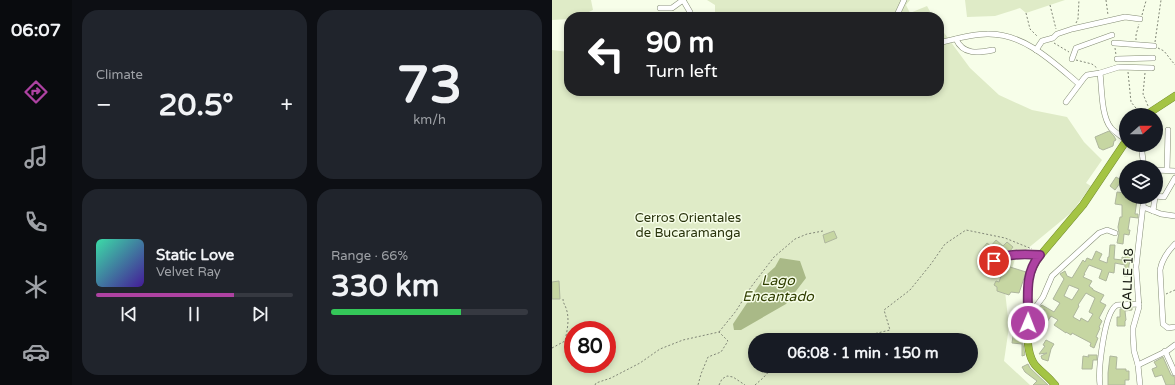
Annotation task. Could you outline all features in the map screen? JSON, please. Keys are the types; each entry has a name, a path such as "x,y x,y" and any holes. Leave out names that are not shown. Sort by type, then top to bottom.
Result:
{"highway":[{"path":"1157,108 1175,96"},
{"path":"1055,385 1036,367 1030,357 1028,344 1028,283 1033,266 1041,254 1083,205 1119,151"}],"street":[{"path":"660,8 672,8 683,0 690,12"},
{"path":"898,12 904,0"},
{"path":"1036,50 1044,40 1053,38 1057,34 1072,29 1125,17 1140,19"},
{"path":"944,42 987,34 1004,35 1036,50 1056,64 1079,84"},
{"path":"1072,56 1076,48 1112,35"},
{"path":"956,39 962,49 968,51 982,52 993,50"},
{"path":"1114,43 1154,46"},
{"path":"1117,59 1152,58"},
{"path":"1066,102 1087,75 1100,73 1119,67 1149,68"},
{"path":"1100,73 1104,113 1111,127 1119,136"},
{"path":"1167,170 1168,130"},
{"path":"1163,170 1175,171"},
{"path":"1163,197 1175,178"},
{"name":"CALLE 18","path":"1140,385 1138,365 1134,351 1133,328 1139,304 1136,267 1143,204"},
{"path":"1153,211 1154,204"},
{"path":"1143,207 1175,216"},
{"path":"1028,314 1043,297 1052,276 1056,272 1099,233 1107,230 1115,233"},
{"path":"1175,244 1167,253 1161,266 1163,324 1168,328 1175,327"},
{"path":"984,271 994,261 1002,256 1041,254"},
{"path":"1100,385 1099,378 1101,353 1107,323 1112,309 1117,305 1139,304"},
{"path":"1138,365 1165,352 1175,345"},
{"path":"1165,352 1175,373"}],"path":[{"path":"1072,29 1078,19 1079,0"},
{"path":"1106,0 1109,21"},
{"path":"1161,0 1154,46 1164,51 1175,65"},
{"path":"1050,5 1057,34"},
{"path":"1026,14 1030,29 1044,40 1072,56 1092,64 1098,68 1100,73"},
{"path":"1128,67 1131,102 1136,108"},
{"path":"1149,68 1143,94 1149,108"},
{"path":"877,333 890,330 884,310 910,290 946,244 966,230 1005,238 1041,254"},
{"path":"595,385 596,383 611,378 640,363 660,349 683,340 719,332 736,312 751,287 774,257 795,239 807,234 823,232"},
{"path":"1162,296 1175,290"},
{"path":"552,348 565,341 568,321 563,299"},
{"path":"698,385 708,357 721,352 728,341 719,332"},
{"path":"755,385 768,373"},
{"path":"719,385 722,379 727,376 732,377 745,385"}],"green space":[{"path":"552,0 591,0 593,10 589,12 564,12 564,19 552,20"},
{"path":"707,0 910,0 906,5 910,12 715,12 715,5"},
{"path":"965,0 1065,0 1026,13 1020,8 995,16 967,17"},
{"path":"927,6 930,12 912,12"},
{"name":"Cerros Orientales de Bucaramanga","path":"944,33 970,68 999,95 1032,110 1067,117 1084,142 1102,160 1086,183 1091,186 1072,212 1015,259 1005,291 1009,327 1004,361 1030,385 552,385 552,50 564,51 564,96 944,96"}],"water":[{"name":"Lago Encantado","path":"780,258 800,261 806,278 786,304 741,330 734,330 733,324 765,276 775,267"}],"building":[{"path":"1109,131 1116,140 1114,141 1113,146 1103,150 1099,148 1095,137"},
{"path":"1116,177 1119,179 1119,184 1115,190 1110,186"},
{"path":"1117,192 1119,192 1119,204 1136,204 1135,214 1138,214 1138,218 1130,217 1128,230 1130,230 1129,235 1124,234 1123,244 1117,243 1119,233 1118,227 1120,217 1122,217 1122,205 1115,204"},
{"path":"834,231 837,238 825,243 823,235"},
{"path":"996,240 1003,246 1007,242 1013,247 1010,251 1004,248 1000,252 996,249 988,260 979,253 987,243 991,246"},
{"path":"1110,245 1115,245 1114,259 1122,260 1122,257 1125,258 1126,251 1132,252 1128,276 1124,276 1125,265 1115,263 1114,273 1109,272 1106,281 1099,278 1102,270 1089,265 1084,274 1083,277 1092,281 1089,286 1093,290 1104,295 1100,302 1106,305 1099,318 1102,321 1096,337 1098,338 1094,348 1090,346 1091,343 1072,333 1071,335 1066,333 1054,325 1058,320 1051,316 1047,322 1040,318 1045,310 1039,308 1042,305 1054,312 1060,303 1053,299 1064,279 1060,274 1065,271 1067,276 1072,278 1083,260 1085,262 1087,258 1092,260 1096,251 1102,254 1099,260 1107,263","holes":["1069,285 1079,289 1072,300 1064,296","1086,293 1095,298 1089,312 1093,314 1088,322 1081,318 1080,321 1073,317 1079,306 1078,305"]},
{"path":"1010,267 1026,272 1019,293 1011,292 1009,295 997,291 997,287 994,285 996,281 999,282 1004,268"},
{"path":"559,281 560,299 552,299 552,282"},
{"path":"1132,308 1132,310 1125,311 1125,326 1117,326 1117,317 1120,317 1120,309"},
{"path":"1017,327 1023,327 1023,344 1025,355 1022,356 1022,344 1012,343 1013,336 1017,337"},
{"path":"1046,340 1054,344 1048,361 1042,359 1041,356 1047,353 1039,354 1045,346 1043,345"},
{"path":"1088,355 1097,355 1097,360 1093,360 1092,369 1082,369 1083,356 1089,357"},
{"path":"1110,356 1117,357 1116,369 1126,369 1126,371 1129,371 1129,380 1125,380 1125,385 1108,385"},
{"path":"1163,357 1171,375 1175,377 1175,385 1166,385 1162,375 1155,377 1152,369 1157,367 1154,362"},
{"path":"1028,364 1030,368 1048,385 1033,385 1037,381 1025,372 1022,367"}],"route":[{"path":"994,261 1002,256 1025,254 1040,255 1033,266 1028,283 1028,323"}]}
